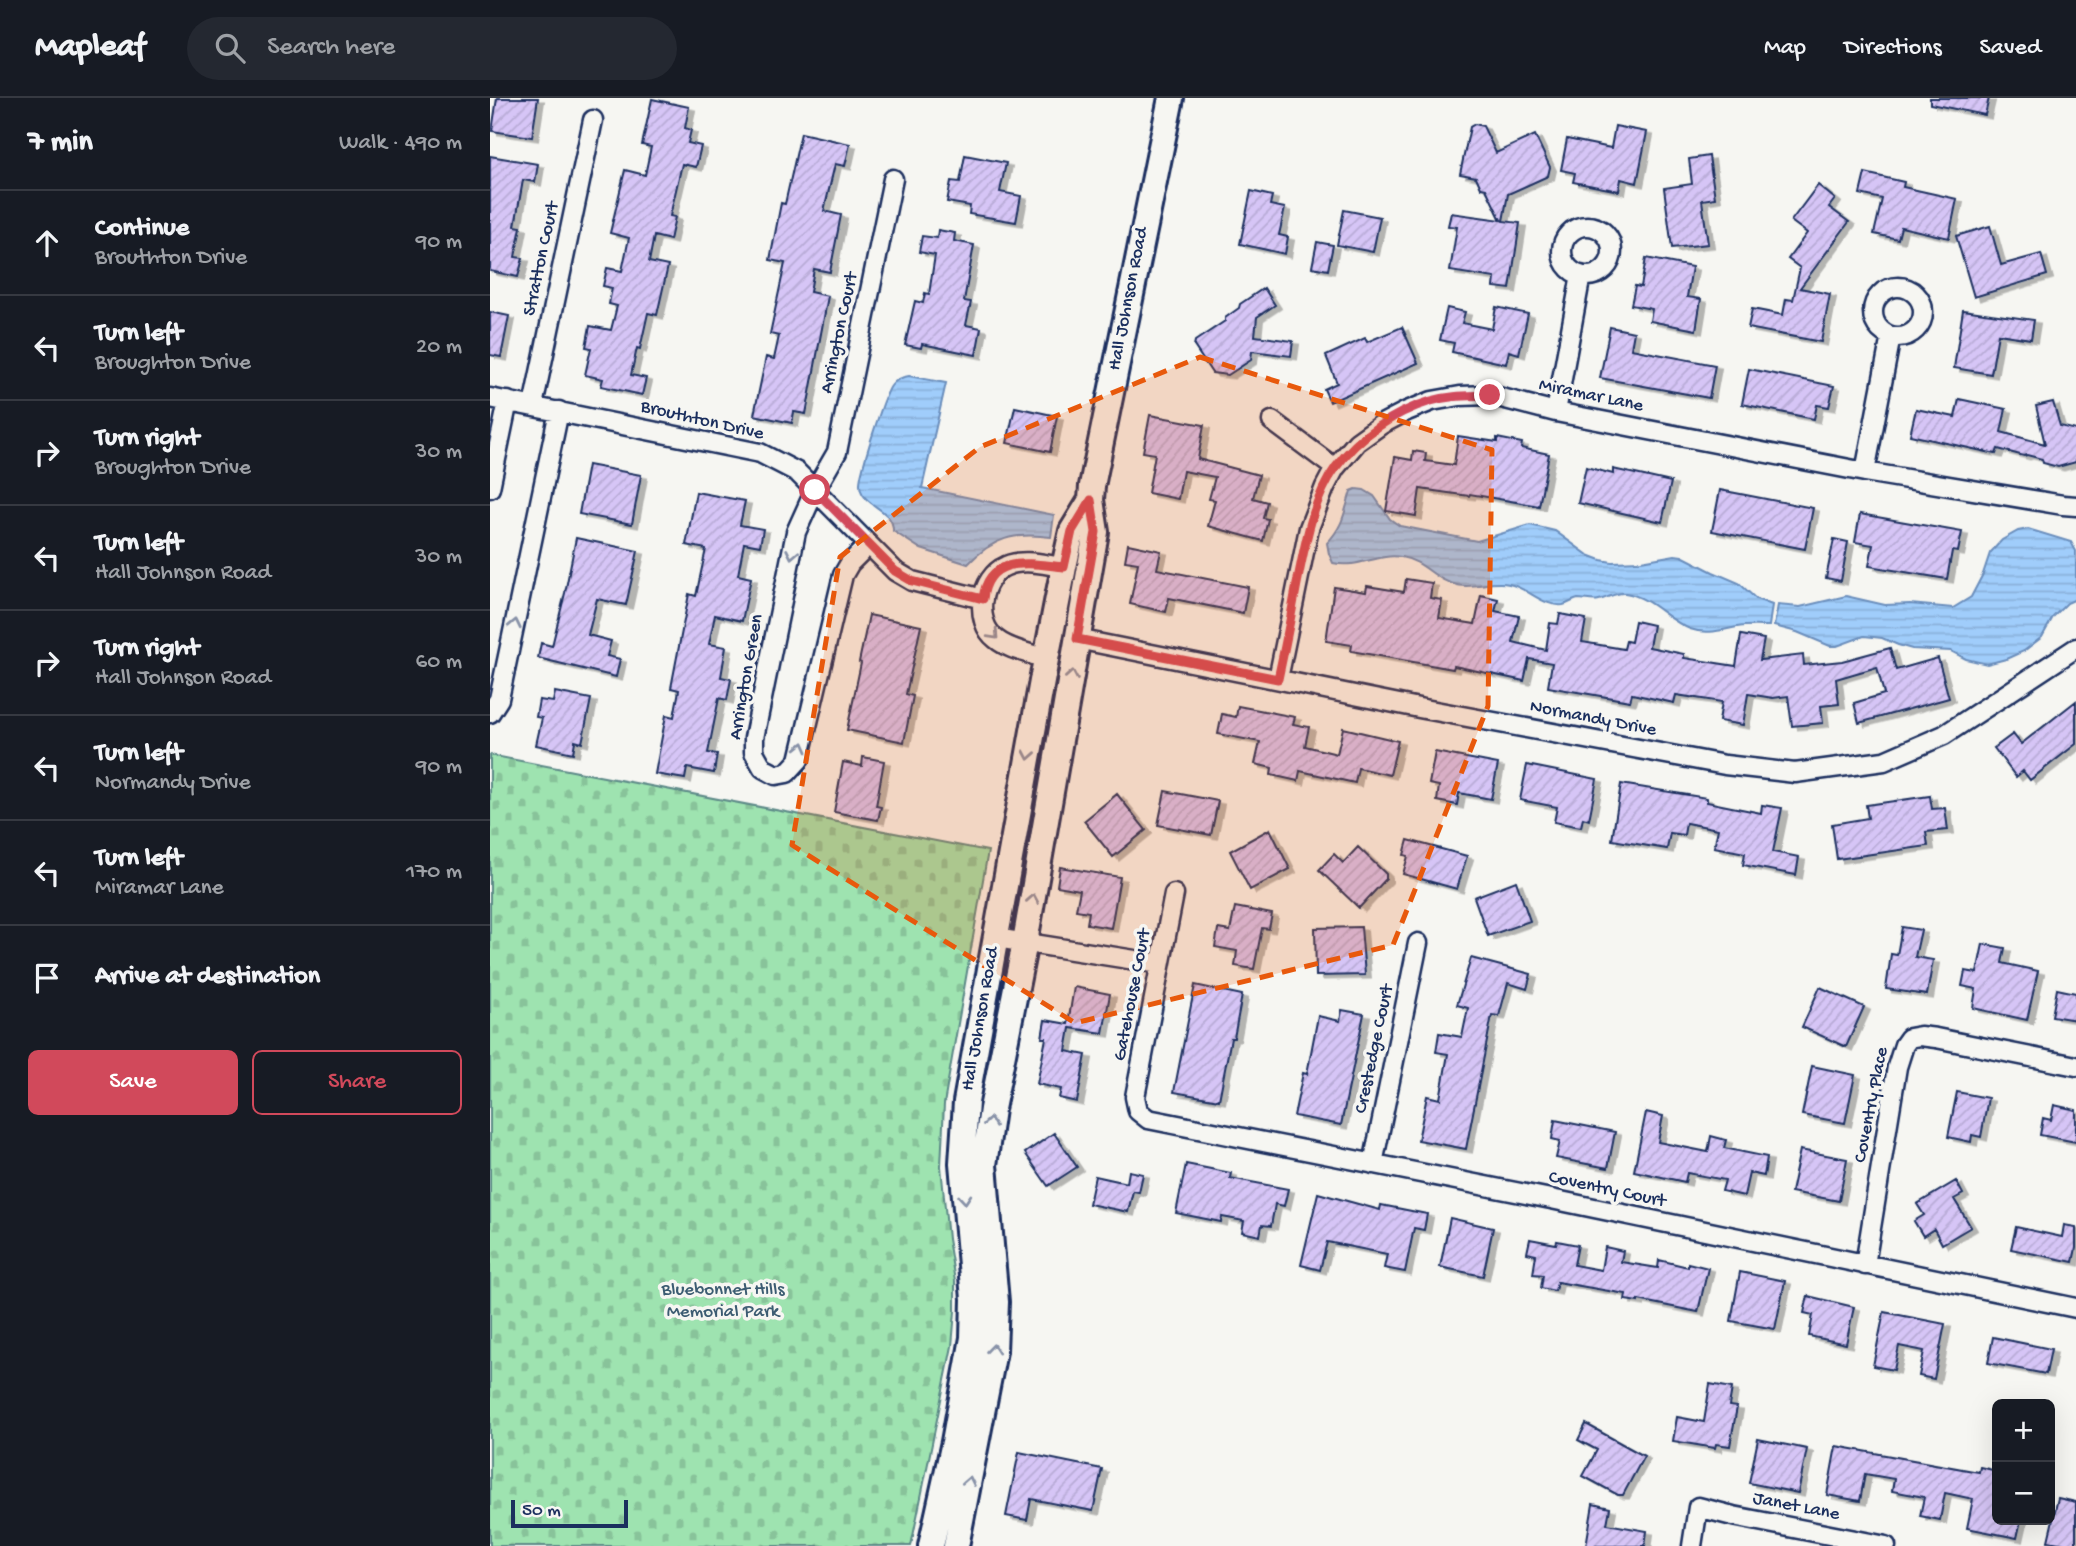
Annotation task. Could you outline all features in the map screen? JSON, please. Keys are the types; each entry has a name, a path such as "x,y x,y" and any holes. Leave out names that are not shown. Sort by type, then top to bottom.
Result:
{"main road":[{"name":"Hall Johnson Road","path":"956,1546 994,1351 996,1302 984,1166 992,1109 1025,942 1096,532 1091,500 1094,472 1171,98"},
{"name":"Hall Johnson Road","path":"931,1546 973,1338 974,1299 962,1163 966,1102 1064,567 1072,531 1091,500"}],"street":[{"name":"Stratton Court","path":"533,406 593,120"},
{"name":"Arrington Court","path":"815,490 837,452 893,179"},
{"path":"1556,412 1581,275"},
{"path":"1865,471 1891,337"},
{"name":"Miramar Lane","path":"1278,679 1309,528 1325,486 1335,468 1357,442 1382,424 1432,401 1490,395 1556,412 1865,471 2076,506"},
{"name":"Brouthton Drive","path":"490,398 760,453 797,472 895,571 912,581 983,599"},
{"path":"490,488 509,401"},
{"path":"490,713 499,699 559,411"},
{"path":"1272,421 1335,468"},
{"name":"Arrington Green","path":"815,490 796,532 754,738 754,752 763,768 776,775 787,773 799,760 842,575 849,563 868,545"},
{"path":"1046,659 1004,645 993,638 984,620 984,588 992,574 1006,566 1023,562 1064,567"},
{"name":"Normandy Drive","path":"1077,639 1432,711 1724,765 1795,773 1884,761 1944,735 2076,648"},
{"name":"Gatehouse Court","path":"1136,1105 1135,1097 1174,894"},
{"path":"996,938 1160,964"},
{"name":"Crestedge Court","path":"1373,1164 1418,943"},
{"name":"Coventry Place","path":"1865,1265 1897,1067 1909,1038 1936,1038 2076,1066"},
{"name":"Coventry Court","path":"1136,1105 1138,1111 1147,1119 2076,1308"},
{"name":"Janet Lane","path":"1692,1546 1698,1507 1886,1546"}],"highlighted area":[{"path":"1200,357 1492,450 1488,706 1393,945 1075,1023 792,845 840,557 980,447"}],"green space":[{"name":"Bluebonnet Hills Memorial Park","path":"490,755 988,851 944,1104 941,1166 955,1281 952,1346 911,1546 490,1546"}],"water":[{"path":"909,376 946,383 922,488 1054,515 1051,537 1026,535 1005,539 986,548 968,564 921,549 893,531 888,517 866,498 860,485 878,419 891,386 896,380"},
{"path":"1356,489 1374,496 1390,519 1400,526 1477,541 1530,525 1555,531 1588,555 1601,560 1641,561 1682,556 1739,583 1756,599 1772,605 1769,626 1696,631 1643,599 1625,593 1597,601 1578,599 1556,605 1509,584 1464,586 1449,583 1417,562 1401,557 1384,557 1351,564 1333,563 1327,543 1340,524 1351,491"},
{"path":"2028,529 2071,542 2076,551 2076,599 2067,603 2053,617 2042,637 2024,651 2006,659 1987,664 1966,659 1951,651 1912,649 1882,638 1864,636 1830,646 1774,626 1778,605 1800,607 1846,596 1885,605 1910,604 1953,608 1971,597 1990,553 2002,540"}],"building":[{"path":"497,98 538,98 532,137 492,131"},
{"path":"1930,98 1989,98 1985,115 1930,104"},
{"path":"652,99 689,107 685,128 691,130 688,143 701,146 696,167 682,164 670,216 675,217 670,240 654,236 649,262 668,266 657,315 648,313 631,375 646,378 642,395 601,386 603,379 585,375 591,348 586,347 590,326 611,330 617,306 609,304 612,288 603,286 607,268 622,271 629,238 610,233 625,170 645,175 651,147 642,145"},
{"path":"1475,124 1483,126 1496,153 1535,135 1550,167 1548,176 1508,194 1503,221 1520,223 1510,289 1494,287 1495,278 1450,271 1457,227 1448,226 1451,213 1501,220 1486,189 1481,188 1476,177 1460,174 1470,127"},
{"path":"1615,126 1647,132 1637,183 1621,179 1619,191 1573,182 1575,173 1561,170 1567,139 1611,148"},
{"path":"801,133 850,144 845,166 835,164 824,211 841,215 830,272 814,269 810,292 828,296 806,414 794,412 792,423 754,415 766,357 774,359 779,336 770,334 785,263 770,260 781,203 785,204"},
{"path":"965,155 1006,163 1000,192 1021,196 1016,222 969,214 970,206 947,202 951,181 960,182"},
{"path":"490,156 538,164 535,182 523,180 515,226 521,227 515,257 523,258 518,277 490,271"},
{"path":"1709,156 1715,198 1702,200 1708,244 1672,248 1664,188 1692,184 1689,159"},
{"path":"1865,173 1904,182 1903,187 1957,199 1949,238 1901,227 1898,239 1874,234 1882,199 1860,194"},
{"path":"1818,185 1835,199 1829,207 1849,222 1800,288 1830,294 1821,342 1748,328 1752,309 1783,315 1786,299 1793,300 1800,268 1788,259 1807,233 1791,221"},
{"path":"1251,191 1272,196 1270,205 1285,208 1279,235 1288,237 1285,254 1240,244"},
{"path":"1344,210 1380,217 1373,252 1337,245"},
{"path":"1990,226 2001,265 2041,254 2047,275 1974,297 1956,236"},
{"path":"938,230 955,233 954,241 974,245 964,301 971,302 966,325 981,328 976,355 922,344 921,348 905,345 915,301 923,303 925,293 929,294 935,255 919,252 922,236 937,238"},
{"path":"1317,242 1333,245 1328,270 1312,267"},
{"path":"1646,258 1692,267 1687,297 1701,299 1696,330 1650,321 1652,309 1631,305 1635,286 1641,287"},
{"path":"1264,288 1275,305 1257,317 1255,336 1293,341 1291,356 1252,351 1251,360 1228,375 1212,373 1194,346 1195,341 1225,321 1240,304"},
{"path":"1496,307 1528,314 1519,354 1509,351 1506,364 1452,352 1454,343 1440,340 1447,308 1465,312 1462,323 1492,329"},
{"path":"1963,310 2034,320 2031,339 1998,334 1991,374 1954,368"},
{"path":"490,312 509,316 501,357 490,355"},
{"path":"1402,327 1418,363 1330,402 1324,389 1337,383 1326,356 1365,338 1367,342"},
{"path":"1610,327 1634,332 1631,349 1715,365 1709,398 1600,378"},
{"path":"1749,369 1834,386 1829,407 1817,405 1814,419 1742,404"},
{"path":"1959,399 2006,409 2001,432 2045,444 2036,406 2053,402 2060,426 2076,430 2076,462 2058,467 2027,455 1998,449 1996,454 1910,435 1916,409 1955,417"},
{"path":"1015,407 1057,416 1050,452 1007,443"},
{"path":"1150,415 1204,425 1198,459 1259,475 1253,498 1267,502 1263,518 1268,519 1263,541 1208,526 1215,500 1209,499 1215,477 1183,471 1178,499 1148,493 1155,454 1143,452"},
{"path":"1458,436 1497,442 1497,438 1522,443 1521,448 1549,454 1539,506 1470,494 1420,489 1416,516 1386,511 1395,457 1412,460 1413,451 1426,453 1425,461 1454,465"},
{"path":"588,465 641,475 632,524 579,514"},
{"path":"1586,467 1613,474 1613,469 1671,482 1662,522 1578,503"},
{"path":"1720,490 1813,508 1805,549 1712,531"},
{"path":"696,492 745,501 740,525 763,529 760,546 744,543 738,575 751,578 742,621 715,615 709,644 726,647 721,677 731,679 727,700 719,698 708,753 717,754 714,773 687,768 685,779 655,774 666,715 674,717 679,690 671,688 689,594 696,596 706,549 686,545"},
{"path":"1860,514 1962,532 1958,552 1952,551 1947,579 1869,566 1873,545 1855,542"},
{"path":"576,538 638,551 626,605 597,599 588,635 611,641 607,656 620,659 616,677 538,658 541,643 552,646"},
{"path":"1834,539 1848,542 1841,581 1826,578"},
{"path":"1128,544 1161,551 1157,569 1248,587 1243,613 1169,598 1166,612 1130,604 1138,563 1125,561"},
{"path":"1406,579 1432,583 1430,598 1442,600 1439,618 1475,624 1481,595 1498,599 1495,611 1519,616 1513,642 1546,650 1550,623 1558,624 1560,614 1586,619 1582,642 1624,649 1626,641 1631,642 1635,621 1653,625 1649,647 1684,654 1684,658 1736,666 1741,635 1764,639 1760,660 1803,655 1804,665 1842,661 1890,648 1896,670 1938,658 1949,698 1859,723 1854,703 1884,694 1877,667 1836,679 1839,704 1821,706 1823,723 1792,726 1788,696 1773,698 1748,694 1743,725 1719,721 1722,702 1676,695 1674,703 1632,694 1630,701 1548,687 1552,663 1529,659 1524,681 1454,666 1453,669 1351,651 1352,645 1326,641 1334,587 1366,592 1367,586 1404,592"},
{"path":"869,615 921,626 906,694 913,696 904,742 847,730"},
{"path":"555,692 591,699 582,743 575,741 573,753 536,745 542,718 536,717 539,700 553,702"},
{"path":"2076,701 2076,744 2030,780 2023,771 2016,777 1994,748 2013,734 2021,744"},
{"path":"1238,706 1295,717 1293,724 1309,727 1305,746 1337,754 1343,728 1398,741 1390,775 1358,768 1355,783 1300,771 1298,781 1271,775 1272,768 1255,764 1260,742 1218,734 1222,714 1236,717"},
{"path":"1435,752 1498,764 1491,799 1459,793 1457,805 1437,801 1439,786 1429,784"},
{"path":"863,757 884,761 876,806 881,807 878,820 834,812 843,762 862,766"},
{"path":"1527,765 1597,779 1589,820 1583,818 1581,827 1554,822 1557,807 1520,800"},
{"path":"1621,784 1707,798 1707,802 1761,813 1762,805 1782,808 1773,852 1799,857 1796,875 1743,865 1745,853 1714,847 1718,829 1686,823 1684,835 1670,833 1667,849 1612,840"},
{"path":"1165,791 1218,801 1211,835 1158,825"},
{"path":"1117,794 1146,830 1113,857 1084,821"},
{"path":"1930,796 1932,809 1945,808 1948,830 1926,832 1928,846 1837,859 1832,824 1868,818 1866,805"},
{"path":"1270,829 1290,869 1250,890 1230,851"},
{"path":"1408,840 1467,856 1457,889 1403,874 1408,856 1404,855"},
{"path":"1358,847 1386,874 1386,879 1359,908 1319,870 1334,854 1343,863"},
{"path":"1060,867 1120,877 1111,928 1087,924 1089,912 1076,910 1080,890 1057,886"},
{"path":"1516,881 1530,921 1488,936 1474,897"},
{"path":"1235,907 1272,914 1269,929 1262,928 1254,969 1235,966 1237,951 1215,947 1218,929 1230,931"},
{"path":"1361,927 1365,975 1316,976 1315,928"},
{"path":"1902,927 1921,930 1915,957 1933,960 1927,995 1886,989 1891,954 1897,955"},
{"path":"1983,944 2005,948 2002,963 2038,971 2027,1020 1973,1008 1976,989 1962,986 1965,971 1977,973"},
{"path":"1471,958 1531,974 1527,989 1508,983 1499,1016 1492,1015 1466,1149 1418,1140 1427,1096 1440,1099 1448,1054 1436,1052 1439,1033 1462,1037 1468,1008 1457,1005"},
{"path":"1195,985 1242,995 1219,1100 1174,1092"},
{"path":"1074,987 1110,994 1103,1033 1070,1028 1066,1051 1086,1055 1077,1102 1059,1098 1061,1089 1037,1084 1046,1038 1042,1038 1045,1020 1068,1024"},
{"path":"1820,987 1864,1007 1846,1047 1802,1027"},
{"path":"2057,989 2076,993 2076,1020 2052,1016"},
{"path":"1342,1010 1364,1014 1341,1125 1294,1116 1303,1073 1307,1074 1318,1016 1340,1021"},
{"path":"1812,1066 1855,1075 1845,1123 1802,1115"},
{"path":"1957,1092 1988,1098 1981,1137 1972,1135 1971,1142 1948,1137"},
{"path":"2054,1105 2076,1110 2076,1142 2040,1135 2043,1118 2051,1120"},
{"path":"1646,1112 1663,1116 1658,1142 1708,1152 1711,1136 1726,1140 1724,1148 1767,1157 1764,1176 1749,1173 1744,1196 1722,1191 1725,1180 1687,1173 1685,1182 1634,1171"},
{"path":"1555,1120 1615,1132 1608,1168 1556,1158 1560,1141 1552,1139"},
{"path":"1054,1133 1077,1167 1048,1186 1025,1153"},
{"path":"1800,1150 1847,1159 1839,1201 1791,1192"},
{"path":"1186,1164 1231,1173 1230,1178 1288,1189 1284,1206 1275,1204 1271,1226 1262,1225 1260,1236 1242,1232 1244,1221 1222,1217 1221,1222 1176,1213"},
{"path":"1129,1171 1143,1174 1139,1192 1133,1191 1128,1212 1089,1204 1095,1176 1127,1183"},
{"path":"1956,1181 1963,1194 1954,1199 1971,1227 1942,1244 1934,1229 1923,1236 1914,1221 1924,1215 1917,1204"},
{"path":"1318,1193 1380,1210 1381,1205 1427,1214 1424,1230 1414,1228 1405,1272 1384,1268 1387,1254 1327,1242 1320,1270 1301,1265"},
{"path":"1450,1218 1493,1228 1483,1276 1440,1267"},
{"path":"2064,1225 2076,1227 2073,1262 2011,1249 2016,1227 2062,1237"},
{"path":"1530,1239 1578,1245 1574,1265 1601,1270 1605,1247 1623,1251 1621,1262 1658,1268 1659,1260 1688,1267 1688,1263 1708,1268 1698,1312 1638,1300 1625,1300 1626,1294 1557,1282 1555,1291 1541,1288 1543,1275 1533,1274 1536,1255 1527,1253"},
{"path":"1740,1272 1785,1281 1775,1329 1731,1321"},
{"path":"1808,1296 1854,1307 1846,1344 1809,1336 1813,1315 1804,1313"},
{"path":"1884,1312 1945,1324 1934,1379 1919,1376 1924,1351 1899,1346 1894,1370 1873,1366"},
{"path":"1993,1337 2051,1349 2046,1374 1988,1363"},
{"path":"1710,1384 1732,1388 1729,1406 1737,1407 1730,1446 1716,1444 1715,1448 1673,1441 1677,1417 1704,1422"},
{"path":"1586,1424 1644,1456 1623,1495 1618,1495 1583,1476 1597,1450 1578,1440"},
{"path":"1758,1439 1807,1449 1798,1493 1749,1483"},
{"path":"1836,1446 1979,1472 1980,1467 1992,1470 1992,1525 2020,1525 2017,1538 1967,1528 1973,1499 1945,1493 1940,1520 1920,1516 1924,1497 1892,1491 1894,1479 1865,1474 1860,1501 1827,1495"},
{"path":"1019,1452 1102,1469 1093,1511 1031,1499 1027,1520 1006,1516"},
{"path":"2058,1498 2076,1502 2076,1546 2048,1541 2052,1525 2055,1525"},
{"path":"1593,1504 1610,1508 1607,1524 1647,1531 1645,1546 1586,1546"}],"route":[{"path":"815,490 895,571 912,581 983,599 984,588 992,574 1006,566 1023,562 1064,567 1072,531 1091,500 1096,532 1077,639 1278,679 1309,528 1335,468 1357,442 1406,411 1432,401 1490,395"}]}
